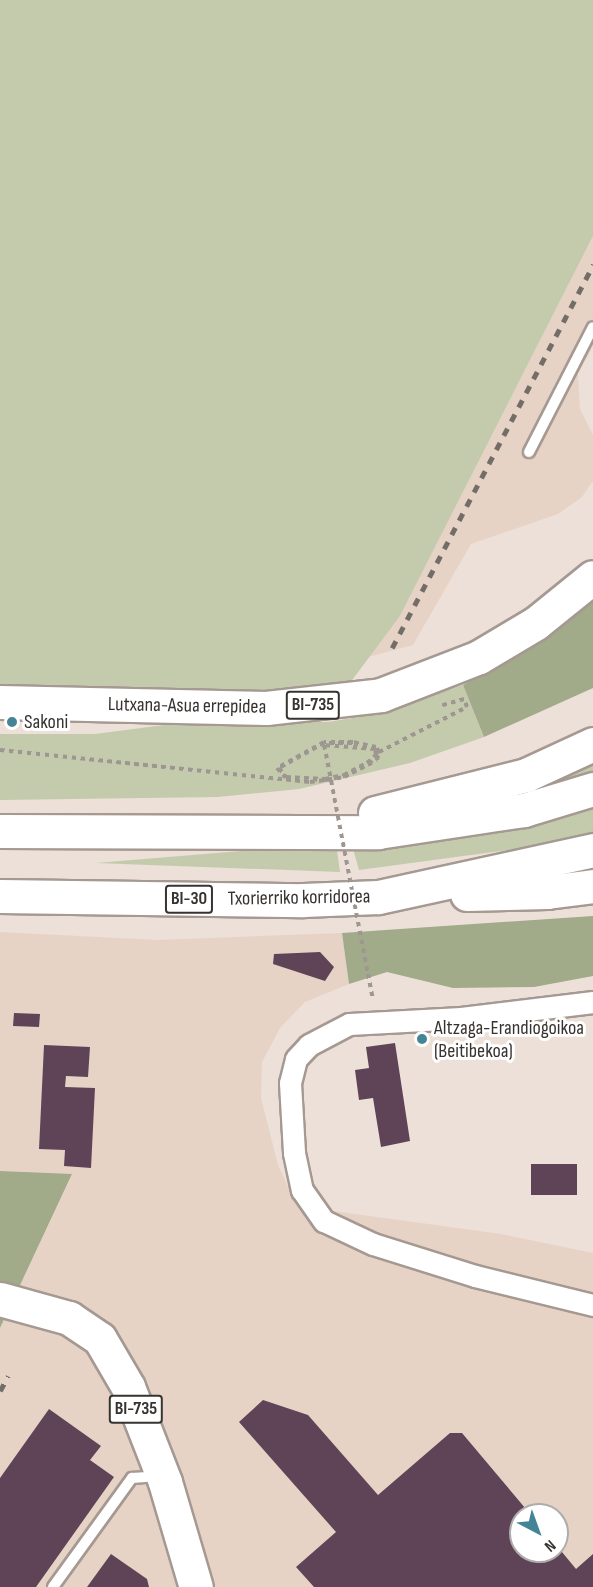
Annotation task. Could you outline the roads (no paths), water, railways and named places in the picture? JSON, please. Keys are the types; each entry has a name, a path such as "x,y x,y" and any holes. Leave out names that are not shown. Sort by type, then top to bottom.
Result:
{"main road":[{"name":"Lutxana-Asua errepidea","path":"0,702 266,708 381,695 479,657 536,623 593,577"},
{"path":"413,806 520,762 593,725"},
{"path":"297,830 413,806 526,775 593,744"},
{"path":"0,831 205,834 297,830 378,832 446,824 524,810 593,789"},
{"name":"Txorierriko korridorea","path":"0,896 292,900 378,897 593,850"},
{"path":"378,897 547,892 593,886"},
{"name":"BI-735","path":"0,1299 69,1318 100,1338 128,1387 162,1476 196,1587"}],"street":[{"path":"593,1002 461,1018 350,1024 309,1046 296,1059 290,1083 294,1153 302,1190 324,1221 373,1244 474,1276 593,1305"}],"lane":[{"path":"529,452 593,327"},
{"path":"53,1587 132,1478 162,1476"}],"railway":[{"path":"392,648 593,265"},
{"path":"0,1391 8,1376"}],"place":[{"name":"Sakoni","path":"12,722"},
{"name":"Altzaga-Erandiogoikoa (Beitibekoa)","path":"422,1039"}]}
